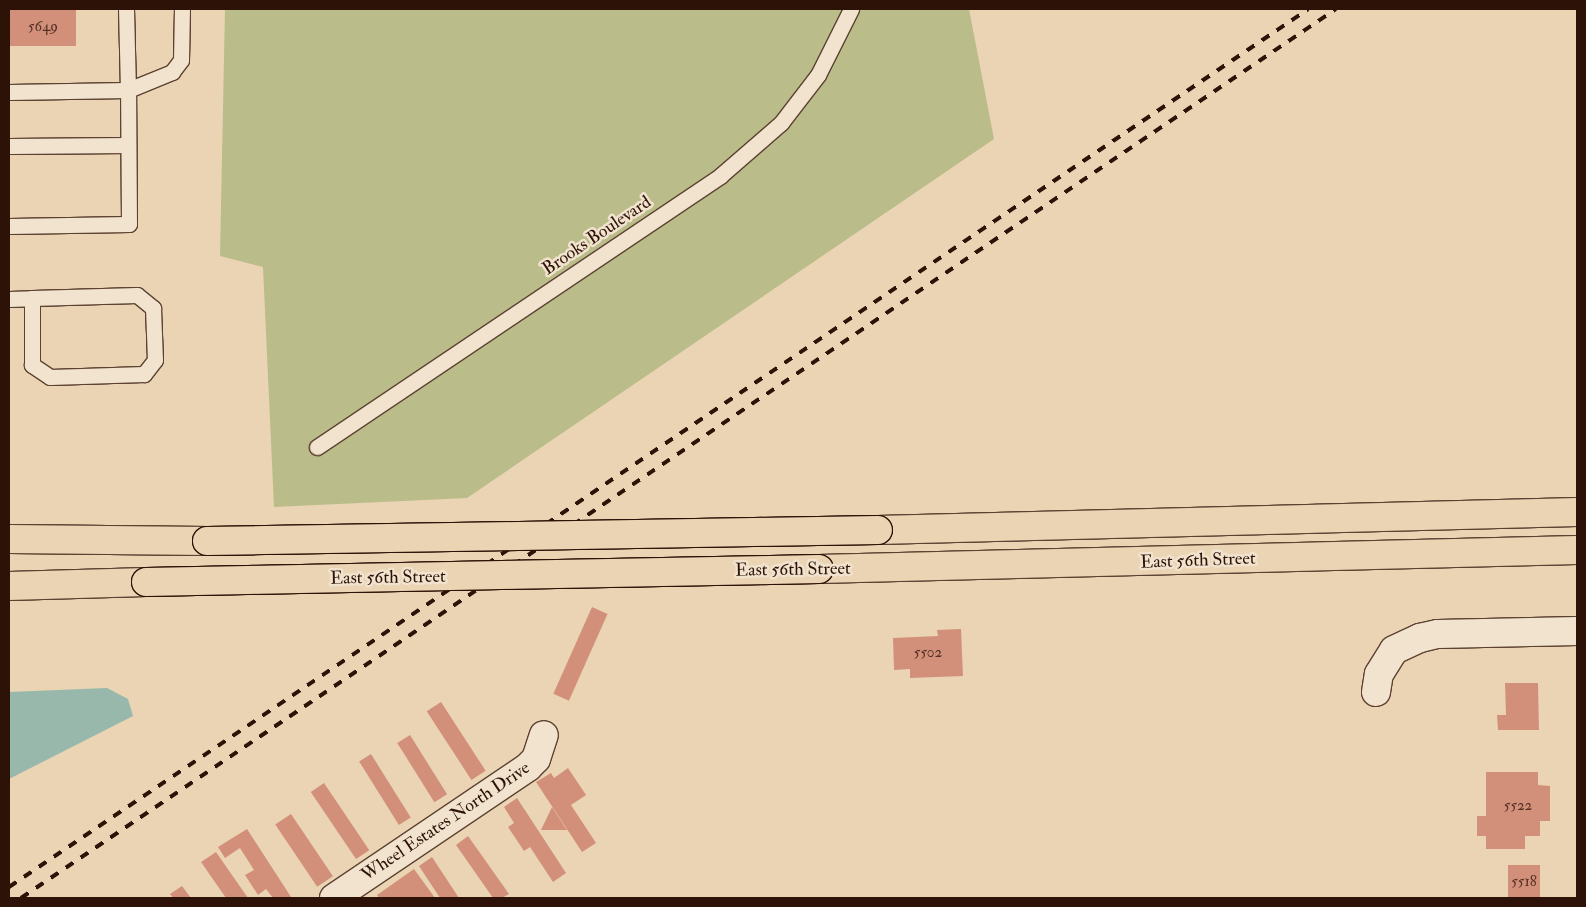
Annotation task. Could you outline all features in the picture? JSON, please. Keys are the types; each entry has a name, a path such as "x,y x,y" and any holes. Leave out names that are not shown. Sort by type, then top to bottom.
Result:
{"main road":[{"path":"9,539 207,542 878,530 1577,512"},
{"name":"East 56th Street","path":"9,586 819,570 1577,550"}],"street":[{"path":"1376,692 1379,674 1394,650 1420,638 1438,634 1577,631"},
{"name":"Wheel Estates North Drive","path":"334,898 528,767 536,759 544,735"}],"lane":[{"path":"9,226 129,224 126,9"},
{"path":"9,92 128,90 172,72 181,60 182,9"},
{"name":"Brooks Boulevard","path":"317,447 720,176 786,116 818,75 851,9"},
{"path":"9,146 128,145"},
{"path":"9,299 32,298 137,295 153,308 155,360 144,374 50,377 32,365 32,298"}],"green space":[{"path":"225,9 969,9 994,139 467,498 274,507 263,267 220,256"}],"shaded area":[{"path":"107,688 128,699 133,716 9,779 9,692"}],"building":[{"path":"9,9 76,9 76,46 9,46"},
{"path":"592,607 608,614 569,701 553,694"},
{"path":"961,629 963,676 910,678 910,669 894,670 893,638 938,636 937,630"},
{"path":"1505,683 1538,683 1539,730 1498,730 1497,715 1506,715"},
{"path":"441,702 486,771 471,780 427,711"},
{"path":"410,735 447,794 434,802 397,743"},
{"path":"371,754 411,818 399,825 359,761"},
{"path":"568,768 586,795 571,805 596,843 582,852 536,782 551,773 554,778"},
{"path":"1486,772 1538,772 1538,785 1550,786 1550,821 1540,821 1540,836 1525,836 1525,849 1486,849 1486,836 1477,836 1477,816 1486,816"},
{"path":"324,783 369,850 356,859 311,792"},
{"path":"517,798 566,873 553,882 530,847 524,851 508,827 514,823 504,807"},
{"path":"552,807 567,830 541,830"},
{"path":"291,814 333,876 317,887 275,825"},
{"path":"247,829 290,898 273,898 266,889 258,895 245,875 254,870 240,848 225,858 218,847"},
{"path":"468,836 509,894 502,898 493,898 456,845"},
{"path":"216,852 248,898 226,898 201,862"},
{"path":"432,857 459,898 440,898 419,866"},
{"path":"1508,865 1540,865 1540,898 1508,898"},
{"path":"414,869 435,898 379,898 377,895"},
{"path":"182,886 191,898 173,898 170,894"}],"railway":[{"path":"9,887 1308,9"},
{"path":"21,898 1336,9"}]}
